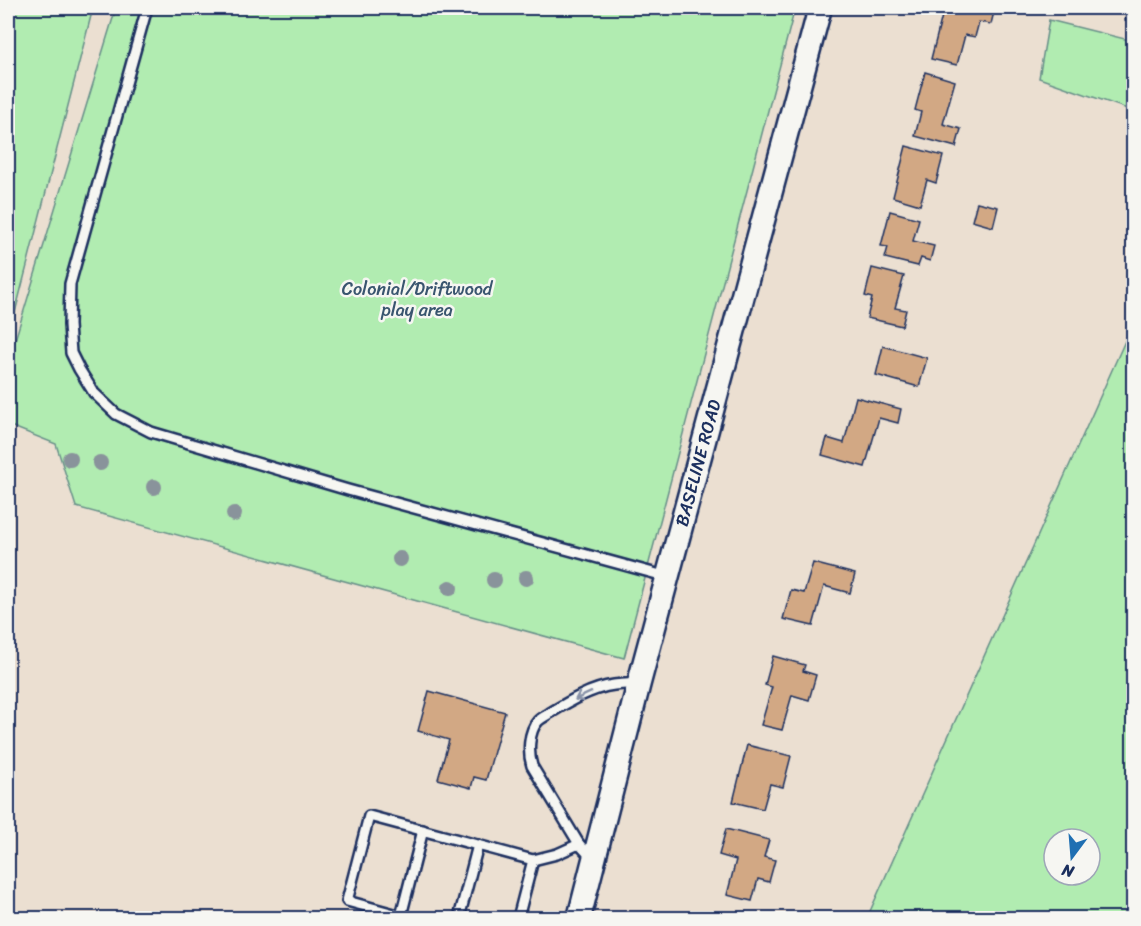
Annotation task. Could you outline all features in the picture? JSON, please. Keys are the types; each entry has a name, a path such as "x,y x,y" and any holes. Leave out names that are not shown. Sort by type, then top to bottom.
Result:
{"street":[{"name":"BASELINE ROAD","path":"579,918 587,852 639,683 820,8"}],"lane":[{"path":"147,8 70,284 71,353 94,393 116,414 151,432 348,490 668,577"},
{"path":"423,830 405,917 347,901 369,816 423,830 533,860 557,854 587,852 532,766 529,750 534,729 538,721 563,705 592,692 612,685 639,683"},
{"path":"459,918 478,845"},
{"path":"518,918 533,860"}],"green space":[{"path":"8,8 93,8 8,340"},
{"name":"Colonial/Driftwood play area","path":"116,8 795,8 624,658 76,507 56,444 8,425 8,363"},
{"path":"1049,20 1133,41 1133,111 1039,78"},
{"path":"1133,323 1133,918 867,918"}],"building":[{"path":"944,8 995,8 991,24 979,22 975,37 965,35 957,65 931,59"},
{"path":"1128,8 1134,8 1134,23 1125,20"},
{"path":"925,72 955,81 943,124 961,129 956,147 915,136 921,112 915,110"},
{"path":"906,146 943,156 936,183 927,180 920,205 893,197"},
{"path":"977,202 998,207 993,227 972,221"},
{"path":"890,211 919,219 913,241 934,246 930,261 921,258 918,266 885,258 888,247 881,246"},
{"path":"872,268 904,276 895,308 906,310 902,326 867,318 872,298 865,296"},
{"path":"883,346 927,358 919,387 876,375"},
{"path":"856,397 901,409 898,423 879,418 865,467 822,455 827,438 844,443"},
{"path":"813,563 855,574 850,593 824,586 813,626 783,619 791,590 804,593"},
{"path":"773,656 805,665 803,671 816,675 809,700 792,695 782,730 761,725 772,687 765,685"},
{"path":"429,691 505,712 486,780 474,777 471,788 438,779 449,740 418,731"},
{"path":"747,745 791,756 783,787 770,784 763,809 733,802"},
{"path":"726,829 769,840 764,857 775,860 769,882 758,879 752,901 727,895 736,860 719,855"}]}
